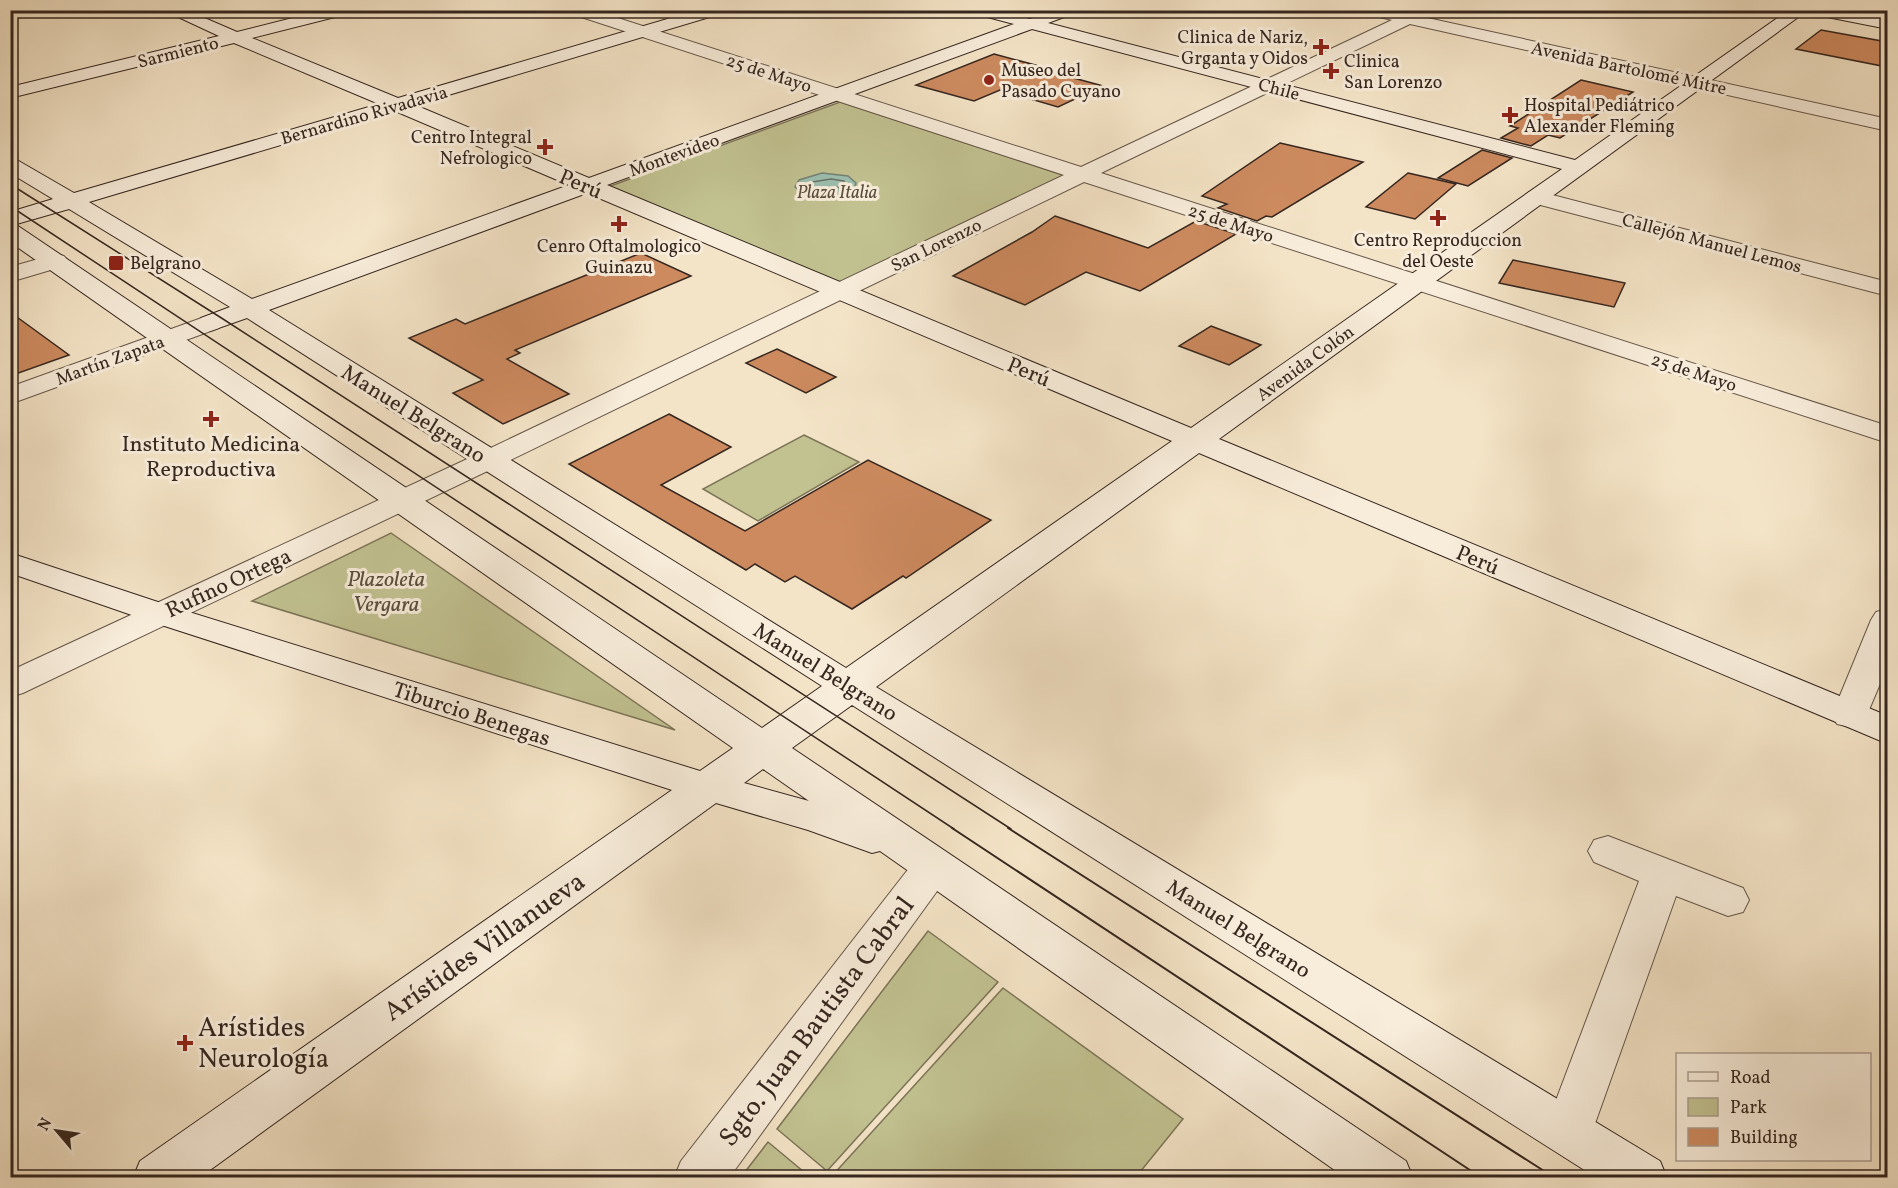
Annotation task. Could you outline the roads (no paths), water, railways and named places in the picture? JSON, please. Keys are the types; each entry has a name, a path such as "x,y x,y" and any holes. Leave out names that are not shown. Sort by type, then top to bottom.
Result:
{"street":[{"name":"Perú","path":"171,10 1887,731"},
{"name":"Sarmiento","path":"10,93 345,10"},
{"name":"25 de Mayo","path":"575,10 1887,435"},
{"name":"Bernardino Rivadavia","path":"10,219 717,10"},
{"name":"Chile","path":"978,10 1580,167"},
{"name":"Montevideo","path":"210,323 1069,10"},
{"name":"Avenida Bartolomé Mitre","path":"1370,10 1418,13 1704,79 1887,125"},
{"name":"Avenida Colón","path":"809,715 1800,10"},
{"path":"1817,10 1887,24"},
{"name":"San Lorenzo","path":"446,479 1418,13"},
{"name":"Avenida Bartolomé Mitre","path":"1704,79 1887,113"},
{"name":"Manuel Belgrano","path":"10,164 250,309 850,687 1642,1178"},
{"name":"Callejón Manuel Lemos","path":"1537,197 1887,289"},
{"path":"10,231 1388,1178"},
{"path":"10,275 56,261"},
{"name":"Martín Zapata","path":"10,396 210,323"},
{"name":"Rufino Ortega","path":"10,685 446,479"},
{"name":"Tiburcio Benegas","path":"10,562 161,614 707,788 820,819 877,840 934,865"},
{"path":"1850,715 1887,620"},
{"name":"Arístides Villanueva","path":"158,1178 809,715"},
{"path":"1608,851 1728,900"},
{"name":"Sgto. Juan Bautista Cabral","path":"699,1178 934,865"},
{"path":"1568,1132 1663,873"}],"water":[{"path":"822,173 848,176 856,183 855,187 842,194 816,197 801,192 795,187 799,180"}],"tram line":[{"path":"10,184 223,319 1011,829"},
{"path":"10,206 954,829"},
{"path":"952,828 1482,1178"},
{"path":"1008,828 1555,1178"}],"place":[{"name":"Clinica de Nariz, Grganta y Oidos","path":"1321,47"},
{"name":"Clinica San Lorenzo","path":"1331,71"},
{"name":"Museo del Pasado Cuyano","path":"989,80"},
{"name":"Hospital Pediátrico Alexander Fleming","path":"1510,115"},
{"name":"Centro Integral Nefrologico","path":"545,147"},
{"name":"Centro Reproduccion del Oeste","path":"1438,218"},
{"name":"Cenro Oftalmologico Guinazu","path":"619,224"},
{"name":"Belgrano","path":"116,263"},
{"name":"Instituto Medicina Reproductiva","path":"211,419"},
{"name":"Arístides Neurología","path":"185,1043"}],"park label":[{"name":"Plaza Italia","path":"837,192"},
{"name":"Plazoleta Vergara","path":"386,590"}]}
